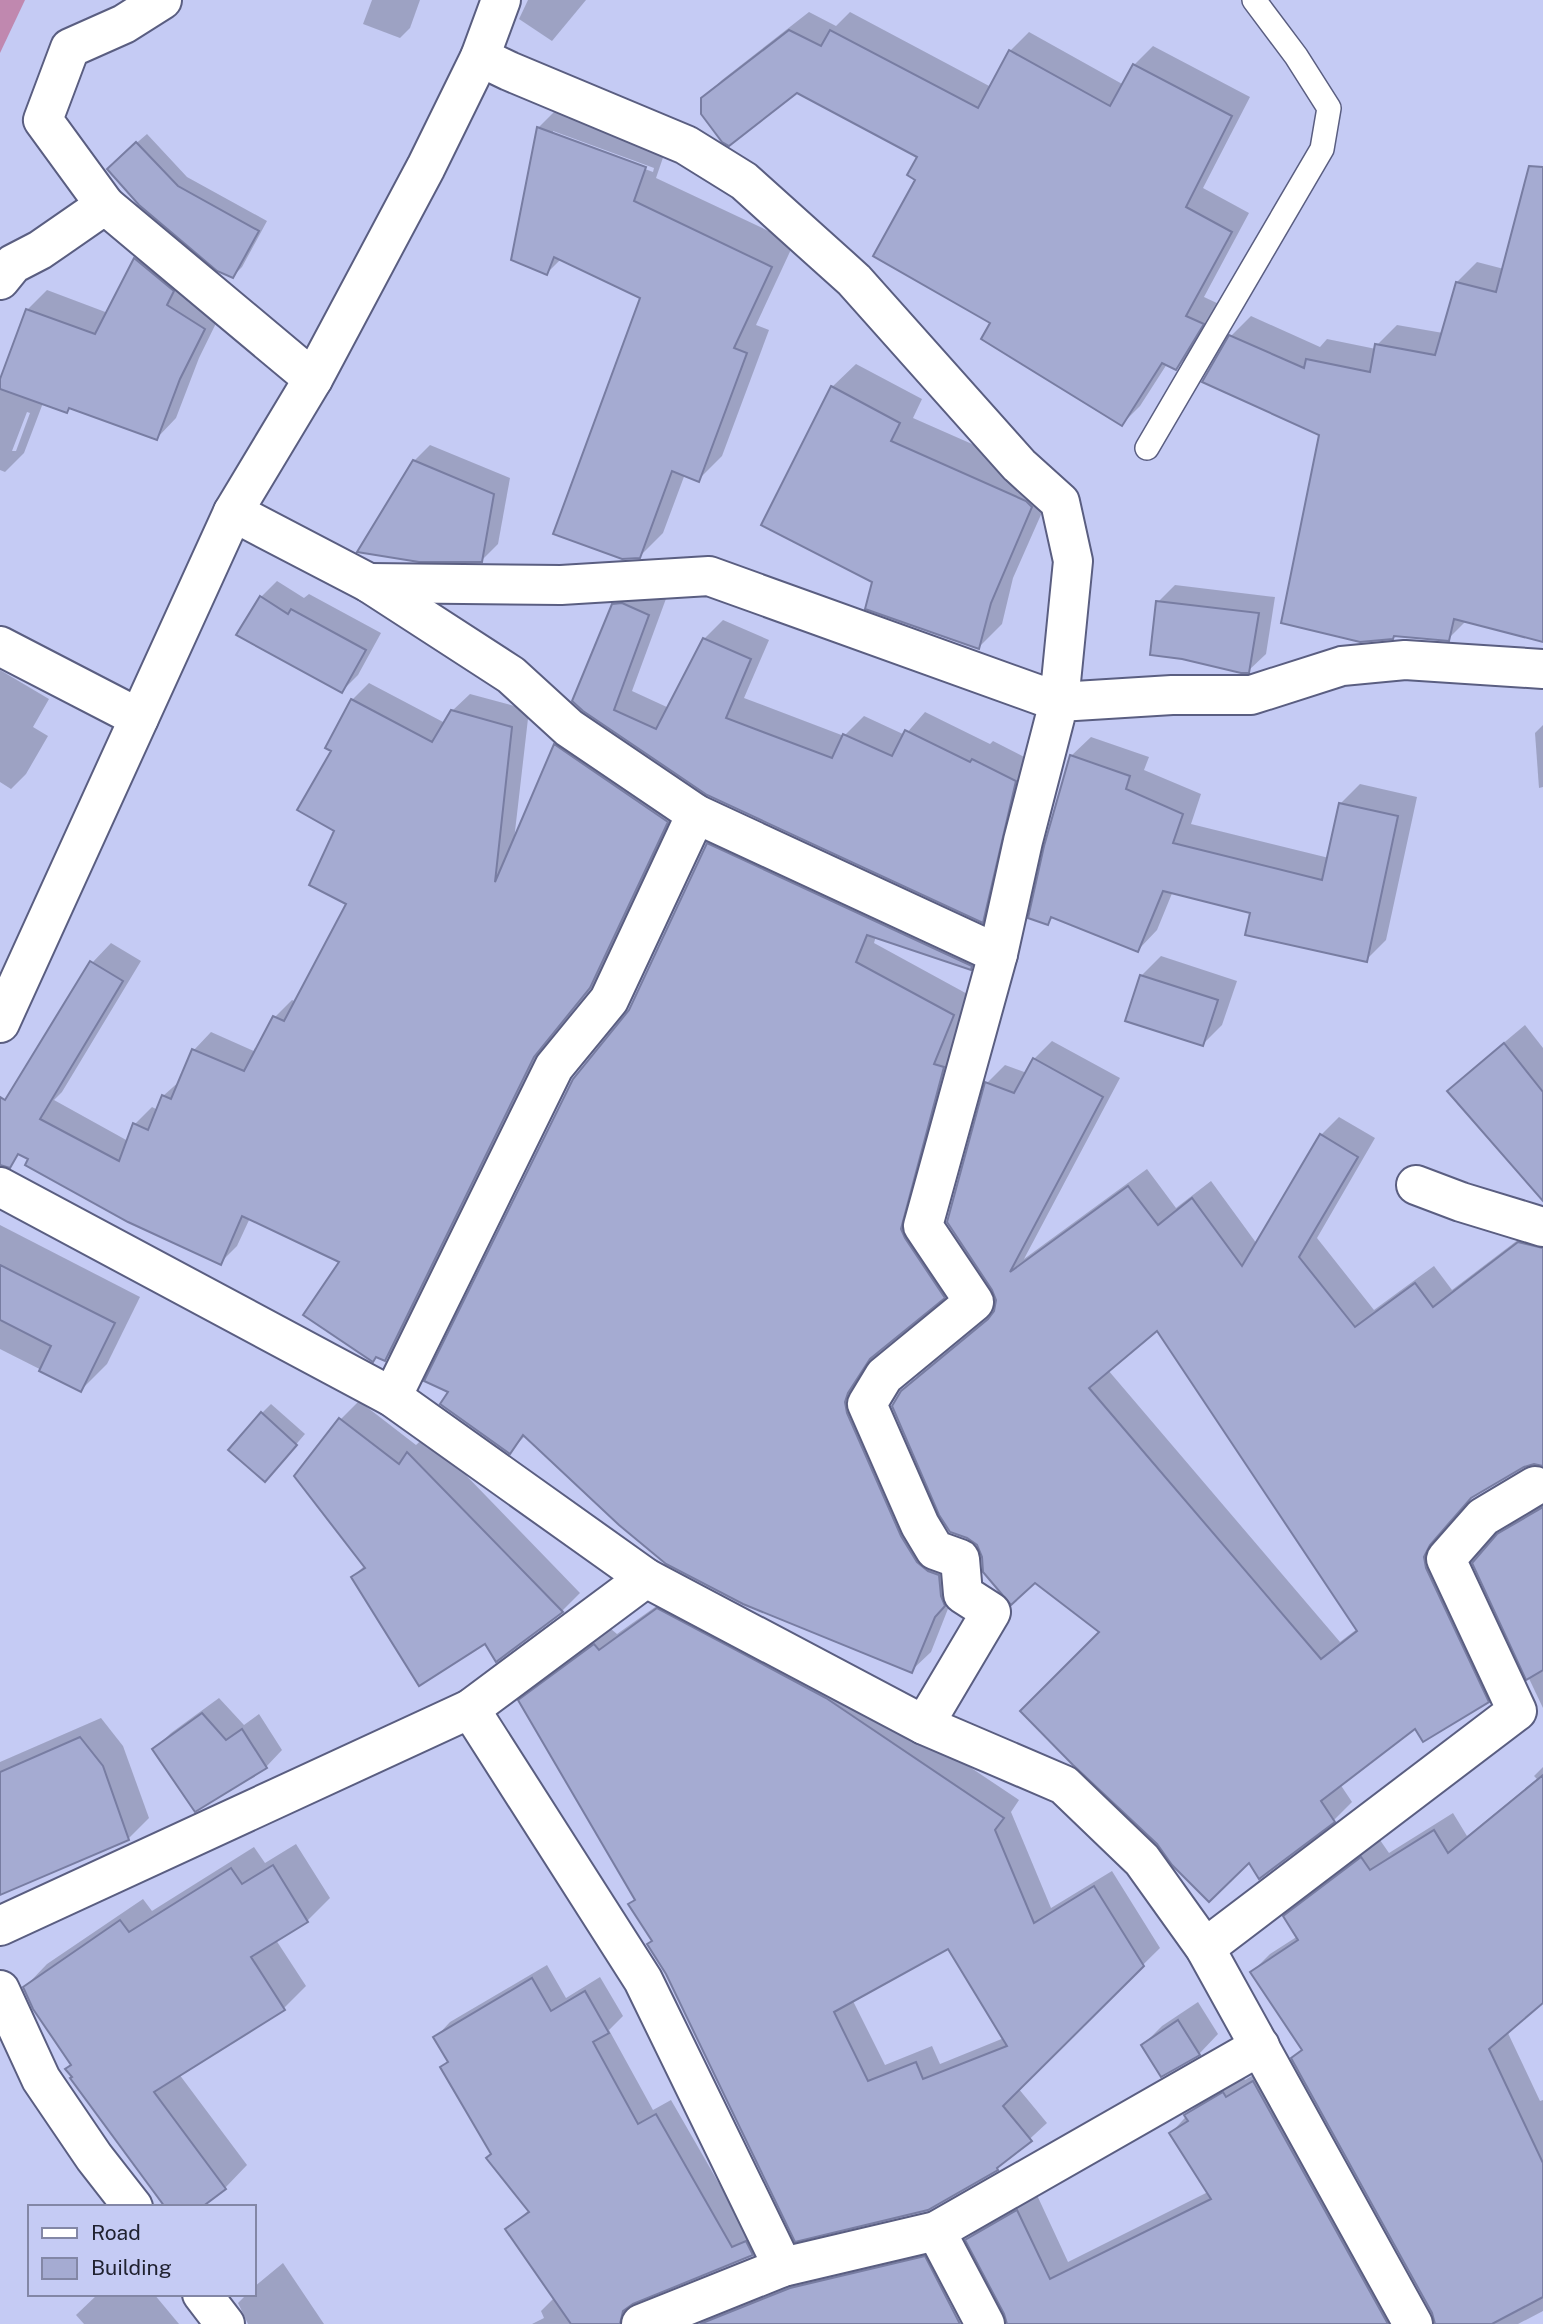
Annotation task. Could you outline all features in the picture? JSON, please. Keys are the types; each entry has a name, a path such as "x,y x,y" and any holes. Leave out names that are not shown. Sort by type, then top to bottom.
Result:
{"street":[{"path":"162,0 124,24 70,48 43,120 105,205 313,379"},
{"path":"0,1023 233,512 313,379 426,167 480,57 500,0"},
{"path":"480,57 686,145 744,181 854,280 1019,465 1060,502 1073,561 1059,702 1023,841 998,954 923,1226 974,1303 884,1376 867,1404 920,1525 935,1550 960,1559 963,1594 991,1612 924,1725"},
{"path":"0,280 13,264 40,250 105,205"},
{"path":"233,512 369,583 511,675 569,728 695,814 998,954"},
{"path":"369,583 561,585 709,576 1059,702 1172,695 1251,695 1342,666 1405,660 1543,669"},
{"path":"0,646 139,718"},
{"path":"391,1397 554,1067 609,1000 695,814"},
{"path":"1416,1185 1543,1227"},
{"path":"0,1187 391,1397 646,1578 924,1725 1065,1785 1142,1860 1205,1948 1413,2324"},
{"path":"1205,1948 1530,1704 1446,1559 1483,1517 1535,1486"},
{"path":"0,1926 470,1709 646,1578"},
{"path":"470,1709 643,1980 783,2267"},
{"path":"0,1990 41,2079 94,2158 131,2205"},
{"path":"641,2324 783,2267 936,2231 1260,2046"},
{"path":"936,2231 985,2324"},
{"path":"204,2296 225,2324"}],"lane":[{"path":"1147,448 1322,149 1329,108 1296,56 1254,0"}],"shaded area":[{"path":"0,0 25,0 0,53"}],"building":[{"path":"789,30 821,46 830,30 978,108 1009,50 1110,106 1133,64 1232,116 1186,207 1232,232 1186,316 1204,324 1176,370 1162,363 1122,426 981,339 990,323 873,256 915,180 907,175 917,157 797,93 729,146 722,142 701,114 701,98"},
{"path":"537,127 646,167 634,201 772,267 734,348 747,353 699,482 672,471 640,558 622,559 553,534 640,298 554,257 547,275 511,260"},
{"path":"136,142 178,186 259,231 233,278 217,271 139,205 107,169"},
{"path":"1529,166 1543,167 1543,642 1454,619 1449,641 1394,636 1393,639 1360,642 1281,623 1319,435 1202,382 1229,335 1304,368 1306,359 1370,372 1375,344 1435,355 1456,282 1496,292"},
{"path":"134,258 174,291 167,305 205,329 180,379 157,440 69,408 67,413 0,389 0,379 26,309 95,334"},
{"path":"831,386 900,423 891,441 1026,501 1032,507 991,603 979,649 865,609 872,582 761,525"},
{"path":"413,460 494,494 482,562 419,562 357,552"},
{"path":"260,596 288,614 291,609 366,650 342,693 236,635"},
{"path":"1156,601 1259,613 1249,673 1150,655"},
{"path":"622,603 649,615 614,710 656,729 703,638 751,659 726,718 832,758 843,734 892,756 905,730 1016,781 983,923 707,795 583,711 572,701 612,604"},
{"path":"351,699 432,742 451,710 512,727 495,882 554,744 668,822 590,988 534,1057 385,1361 376,1357 373,1362 303,1315 339,1262 242,1216 221,1265 128,1222 25,1165 28,1159 18,1154 10,1168 0,1165 0,1097 5,1100 90,961 123,981 40,1119 119,1161 133,1123 148,1130 162,1095 171,1099 192,1049 244,1071 273,1016 284,1021 346,904 309,885 334,831 297,810 331,751 325,748"},
{"path":"1070,755 1130,776 1126,789 1183,814 1173,843 1322,880 1339,803 1398,816 1367,962 1245,935 1250,913 1163,891 1138,952 1051,917 1048,925 1028,918 1044,846"},
{"path":"707,843 972,966 971,970 867,935 856,962 954,1015 934,1064 944,1067 901,1229 945,1298 870,1359 845,1402 847,1413 901,1536 917,1562 928,1571 939,1575 945,1606 935,1617 912,1673 743,1604 666,1564 619,1525 523,1435 510,1454 440,1404 448,1392 424,1381 573,1079 629,1010"},
{"path":"1140,975 1218,1000 1203,1046 1125,1021"},
{"path":"1504,1043 1543,1092 1543,1201 1447,1091"},
{"path":"1033,1058 1103,1097 1010,1272 1128,1186 1158,1225 1192,1198 1242,1266 1320,1134 1358,1157 1299,1257 1355,1327 1415,1283 1433,1307 1518,1242 1543,1248 1543,1466 1534,1464 1524,1467 1471,1498 1430,1545 1424,1557 1426,1568 1489,1702 1423,1742 1415,1729 1321,1801 1335,1822 1259,1879 1249,1863 1209,1902 1172,1865 1157,1844 1020,1711 1099,1632 1035,1583 1011,1605 983,1572 982,1557 977,1545 950,1532 939,1515 892,1406 901,1391 988,1319 994,1311 996,1300 992,1290 947,1222 985,1082 1014,1093","holes":["1157,1331 1357,1631 1321,1659 1089,1388"]},
{"path":"0,1265 115,1323 81,1392 39,1371 51,1346 0,1320"},
{"path":"261,1412 297,1445 265,1482 228,1450"},
{"path":"339,1418 399,1464 407,1452 563,1612 496,1662 485,1644 419,1686 351,1577 365,1568 294,1476"},
{"path":"1543,1507 1543,1670 1526,1680 1472,1563 1497,1534"},
{"path":"657,1608 826,1698 1004,1818 995,1830 1034,1923 1094,1886 1144,1966 1003,2106 1032,2141 997,2168 998,2170 928,2210 795,2242 666,1974 647,1944 652,1941 628,1904 635,1900 518,1700 594,1644 599,1650","holes":["948,1949 1007,2046 923,2079 916,2062 868,2081 834,2012"]},
{"path":"202,1713 226,1740 242,1729 267,1768 195,1812 152,1749"},
{"path":"80,1737 103,1766 129,1840 0,1895 0,1772"},
{"path":"1543,1775 1543,2003 1489,2049 1543,2163 1543,2297 1492,2324 1435,2324 1432,2313 1291,2058 1302,2050 1250,1972 1298,1940 1283,1916 1361,1857 1370,1870 1434,1830 1448,1853"},
{"path":"273,1865 308,1922 251,1957 285,2010 154,2092 226,2189 205,2205 164,2205 70,2078 72,2077 65,2069 71,2065 33,2009 23,1987 120,1920 129,1932 231,1868 242,1884"},
{"path":"532,1978 551,2011 585,1991 609,2033 593,2042 638,2124 656,2114 732,2247 746,2241 753,2255 633,2304 623,2311 620,2324 571,2324 505,2229 529,2212 486,2158 491,2154 440,2067 448,2062 433,2037"},
{"path":"1178,2020 1200,2055 1161,2077 1141,2045"},
{"path":"1253,2081 1388,2324 1007,2324 965,2240 1017,2210 1050,2279 1211,2199 1169,2133 1188,2121 1184,2115 1223,2092 1226,2097"},
{"path":"925,2256 960,2324 700,2324 790,2288"}]}
